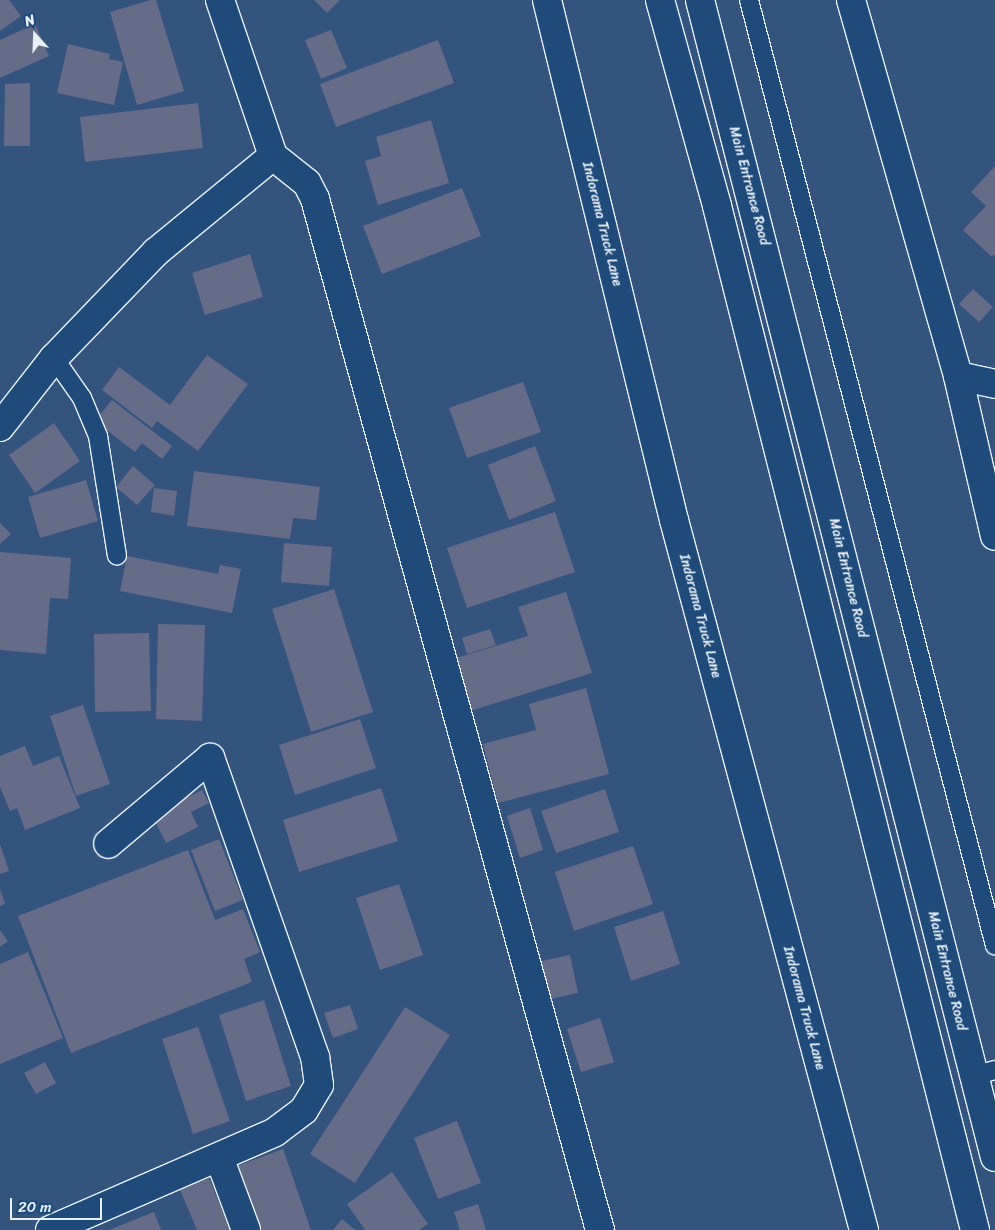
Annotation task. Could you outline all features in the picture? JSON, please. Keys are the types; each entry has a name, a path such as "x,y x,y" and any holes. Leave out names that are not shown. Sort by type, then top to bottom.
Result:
{"street":[{"path":"220,0 273,156 307,184 315,199 600,1230"},
{"name":"Indorama Truck Lane","path":"547,0 674,520 864,1230"},
{"path":"660,0 717,206 975,1230"},
{"name":"Main Entrance Road","path":"700,0 984,1073 995,1157"},
{"path":"851,0 958,376 995,536"},
{"path":"0,427 54,358 156,252 273,156"},
{"path":"958,376 995,384"},
{"path":"50,1230 275,1132 304,1110 319,1085 315,1056 210,758 108,844"},
{"path":"219,1156 246,1230"}],"lane":[{"path":"749,0 995,946"},
{"path":"54,358 82,398 98,436 117,556"}],"building":[{"path":"0,0 9,0 21,16 0,31"},
{"path":"156,0 184,91 137,105 110,12"},
{"path":"314,0 340,0 327,13"},
{"path":"35,24 49,56 0,78 0,40"},
{"path":"331,30 347,68 321,79 305,40"},
{"path":"438,40 454,83 336,127 320,84"},
{"path":"68,44 110,54 109,59 123,62 114,105 57,93"},
{"path":"30,83 30,146 4,146 5,84"},
{"path":"198,103 203,148 85,162 80,117"},
{"path":"431,120 449,183 378,205 365,161 381,156 376,137"},
{"path":"995,166 995,254 992,257 963,230 986,206 971,192"},
{"path":"462,188 481,236 382,274 363,226"},
{"path":"250,254 263,297 205,315 192,273"},
{"path":"973,289 993,307 979,322 959,304"},
{"path":"207,355 248,384 198,451 157,421 152,428 102,390 119,367 170,405"},
{"path":"523,382 541,432 467,458 449,408"},
{"path":"112,400 172,446 162,459 142,443 135,452 95,421"},
{"path":"54,423 80,461 35,493 9,455"},
{"path":"535,446 556,501 509,520 488,465"},
{"path":"133,466 155,485 137,505 116,487"},
{"path":"194,471 320,487 316,520 293,518 290,539 187,526"},
{"path":"86,480 98,521 40,538 28,497"},
{"path":"154,488 177,491 174,516 151,512"},
{"path":"555,512 575,572 467,608 447,548"},
{"path":"0,523 11,534 0,544"},
{"path":"284,543 332,547 329,586 281,582"},
{"path":"0,552 71,558 68,599 50,598 46,654 0,650"},
{"path":"127,556 218,574 220,565 241,569 232,613 120,591"},
{"path":"334,589 373,712 311,732 272,609"},
{"path":"566,592 592,673 467,712 450,660 528,636 518,607"},
{"path":"158,624 205,625 202,721 156,719"},
{"path":"490,629 496,645 467,654 462,638"},
{"path":"149,633 151,711 95,712 94,634"},
{"path":"586,688 609,774 498,803 483,744 536,730 529,704"},
{"path":"83,705 110,784 76,796 50,716"},
{"path":"360,719 376,768 295,795 279,745"},
{"path":"25,746 33,766 59,756 80,808 25,830 17,808 10,811 0,787 0,756"},
{"path":"381,788 398,841 299,872 283,820"},
{"path":"605,789 619,832 556,853 541,811"},
{"path":"202,790 209,803 191,812 198,827 166,843 152,815"},
{"path":"530,808 543,850 520,858 507,816"},
{"path":"219,839 243,900 215,911 191,850"},
{"path":"0,844 9,871 0,874"},
{"path":"633,846 653,904 574,931 555,872"},
{"path":"188,850 215,920 243,909 260,952 244,959 252,982 71,1053 18,916"},
{"path":"399,884 423,955 380,970 356,898"},
{"path":"0,889 5,904 0,906"},
{"path":"663,911 680,964 631,981 614,927"},
{"path":"0,930 8,941 0,947"},
{"path":"28,952 63,1038 0,1064 0,964"},
{"path":"570,955 578,993 546,1000 537,962"},
{"path":"264,1000 291,1086 246,1101 219,1015"},
{"path":"350,1005 358,1029 333,1038 324,1013"},
{"path":"405,1007 450,1035 355,1183 310,1154"},
{"path":"600,1018 614,1062 581,1072 567,1029"},
{"path":"198,1027 230,1121 193,1134 162,1039"},
{"path":"45,1062 56,1083 36,1094 24,1073"},
{"path":"457,1121 481,1183 438,1199 414,1138"},
{"path":"283,1149 311,1230 250,1230 229,1169"},
{"path":"392,1172 428,1224 419,1230 365,1230 347,1204"},
{"path":"209,1178 230,1230 197,1230 180,1190"},
{"path":"478,1204 486,1230 460,1230 454,1212"},
{"path":"154,1212 161,1230 109,1230"},
{"path":"342,1219 355,1230 333,1230"}]}
